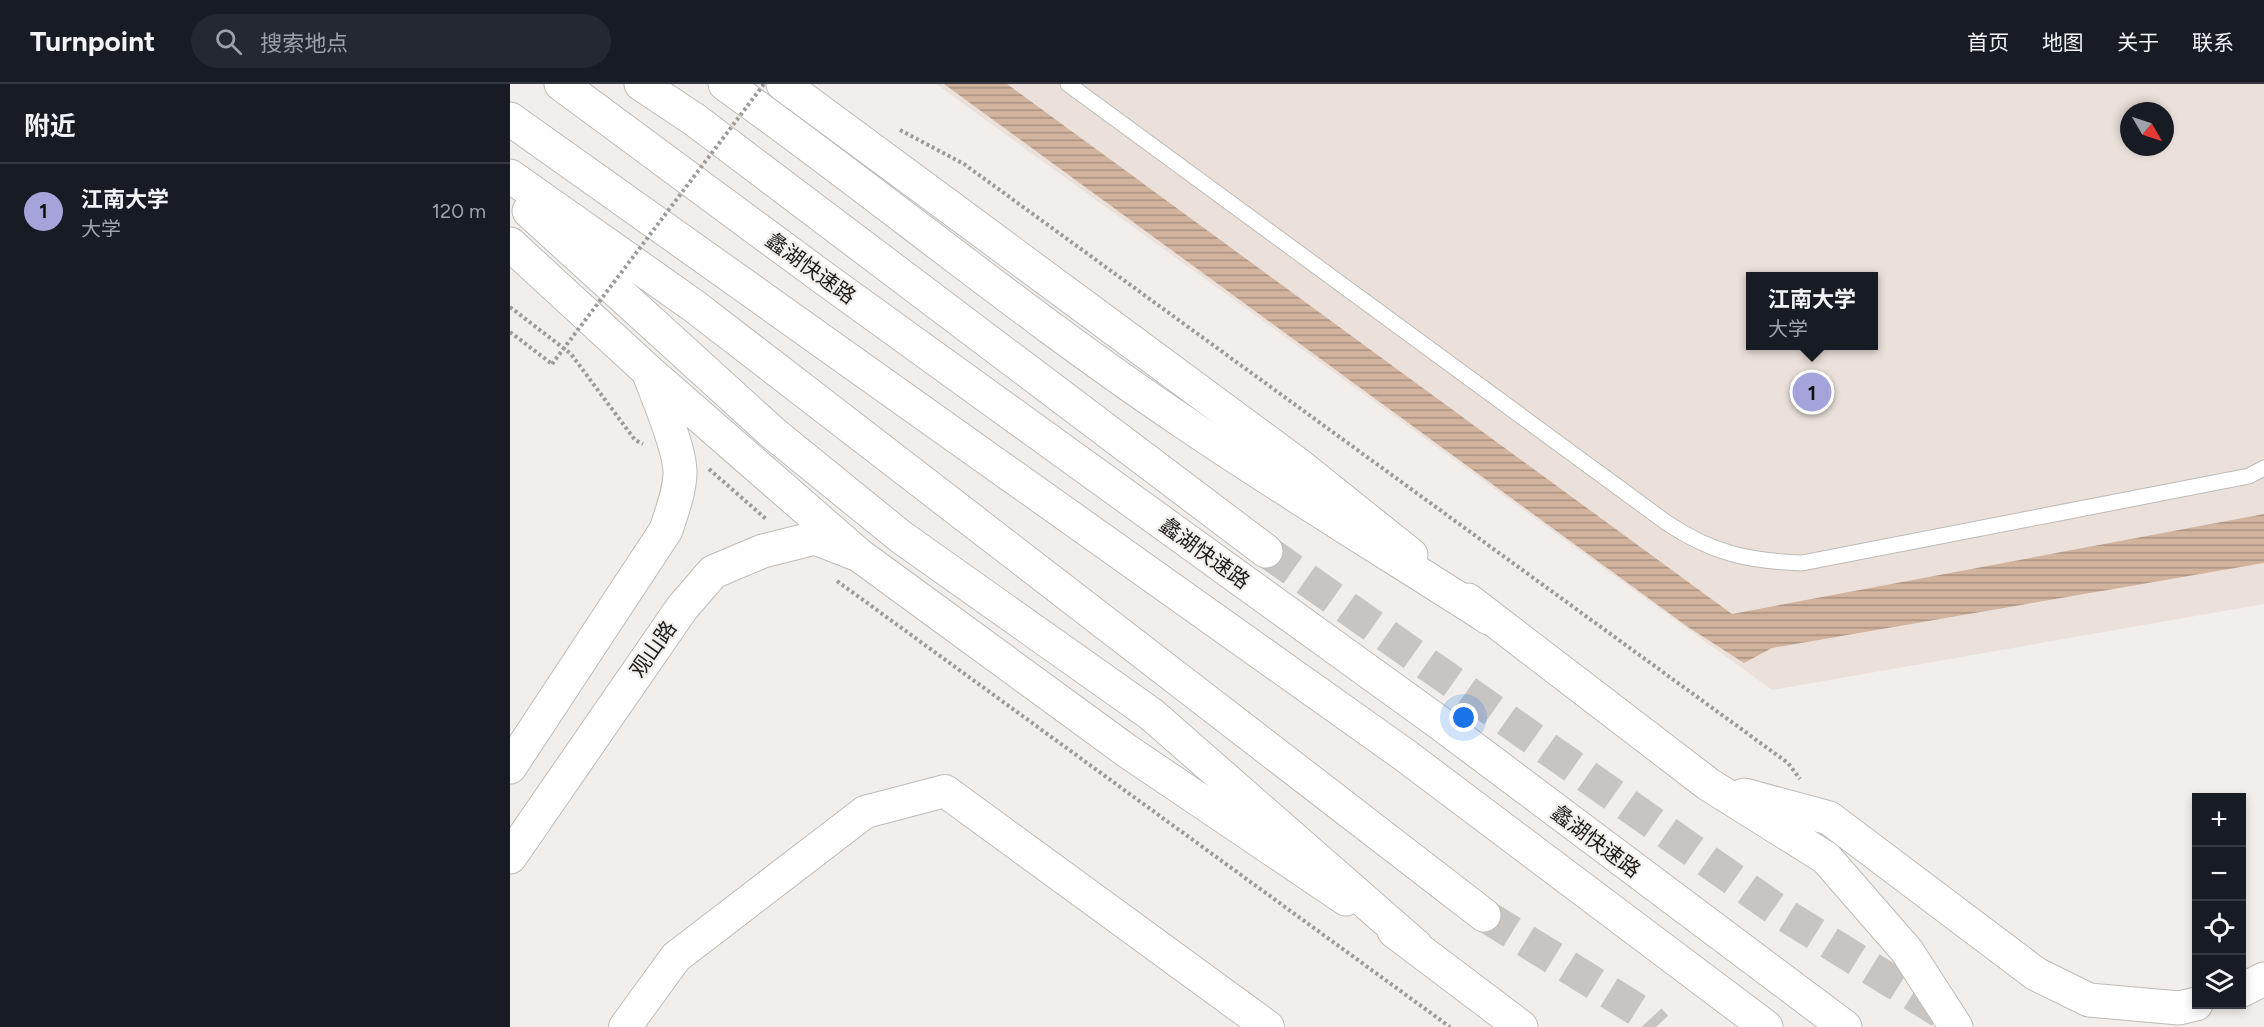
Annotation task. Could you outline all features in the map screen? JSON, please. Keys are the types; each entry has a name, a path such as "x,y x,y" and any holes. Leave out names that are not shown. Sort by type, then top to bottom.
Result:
{"main road":[{"name":"蠡湖快速路","path":"561,84 821,276 1437,721 1845,1027"},
{"path":"641,84 695,120 1266,551"},
{"path":"725,84 827,158 989,284 1185,423 1489,618"},
{"path":"783,84 1296,463 1489,618 1708,784 1826,858 1907,951 1956,1027"},
{"path":"510,119 1406,756 1766,1027"},
{"path":"510,176 694,306 1484,915"},
{"path":"510,194 773,433 901,537 1151,714 1416,946 1521,1027"},
{"path":"510,244 648,370 859,555 1127,752 1416,946"},
{"path":"510,767 666,530 678,491 680,470 671,435 648,370"},
{"name":"观山路","path":"510,857 682,608 713,572 763,551 815,538 859,555"},
{"path":"1708,784 1829,818 2036,974 2089,1000 2179,1008 2192,1005"},
{"path":"2246,988 2264,979"}],"street":[{"path":"625,1027 676,957 865,812 945,791 1268,1027"}],"lane":[{"path":"1068,84 1667,523 1691,539 1723,552 1761,561 1802,562 2249,476 2264,468"}],"path":[{"path":"510,332 552,364 764,84"},
{"path":"893,127 964,164 1788,763 1802,782"},
{"path":"510,307 572,354 636,440 680,470"}],"shaded area":[{"path":"936,84 2264,84 2264,604 1772,690"},
{"path":"944,84 1007,84 1732,614 2264,514 2264,563 1772,648 1744,663 1688,627"}],"tunnel":[{"path":"1266,551 1780,912 1954,1020"},
{"path":"1484,915 1644,1014 1656,1027"}],"place":[{"name":"江南大学","path":"1812,392"}]}
